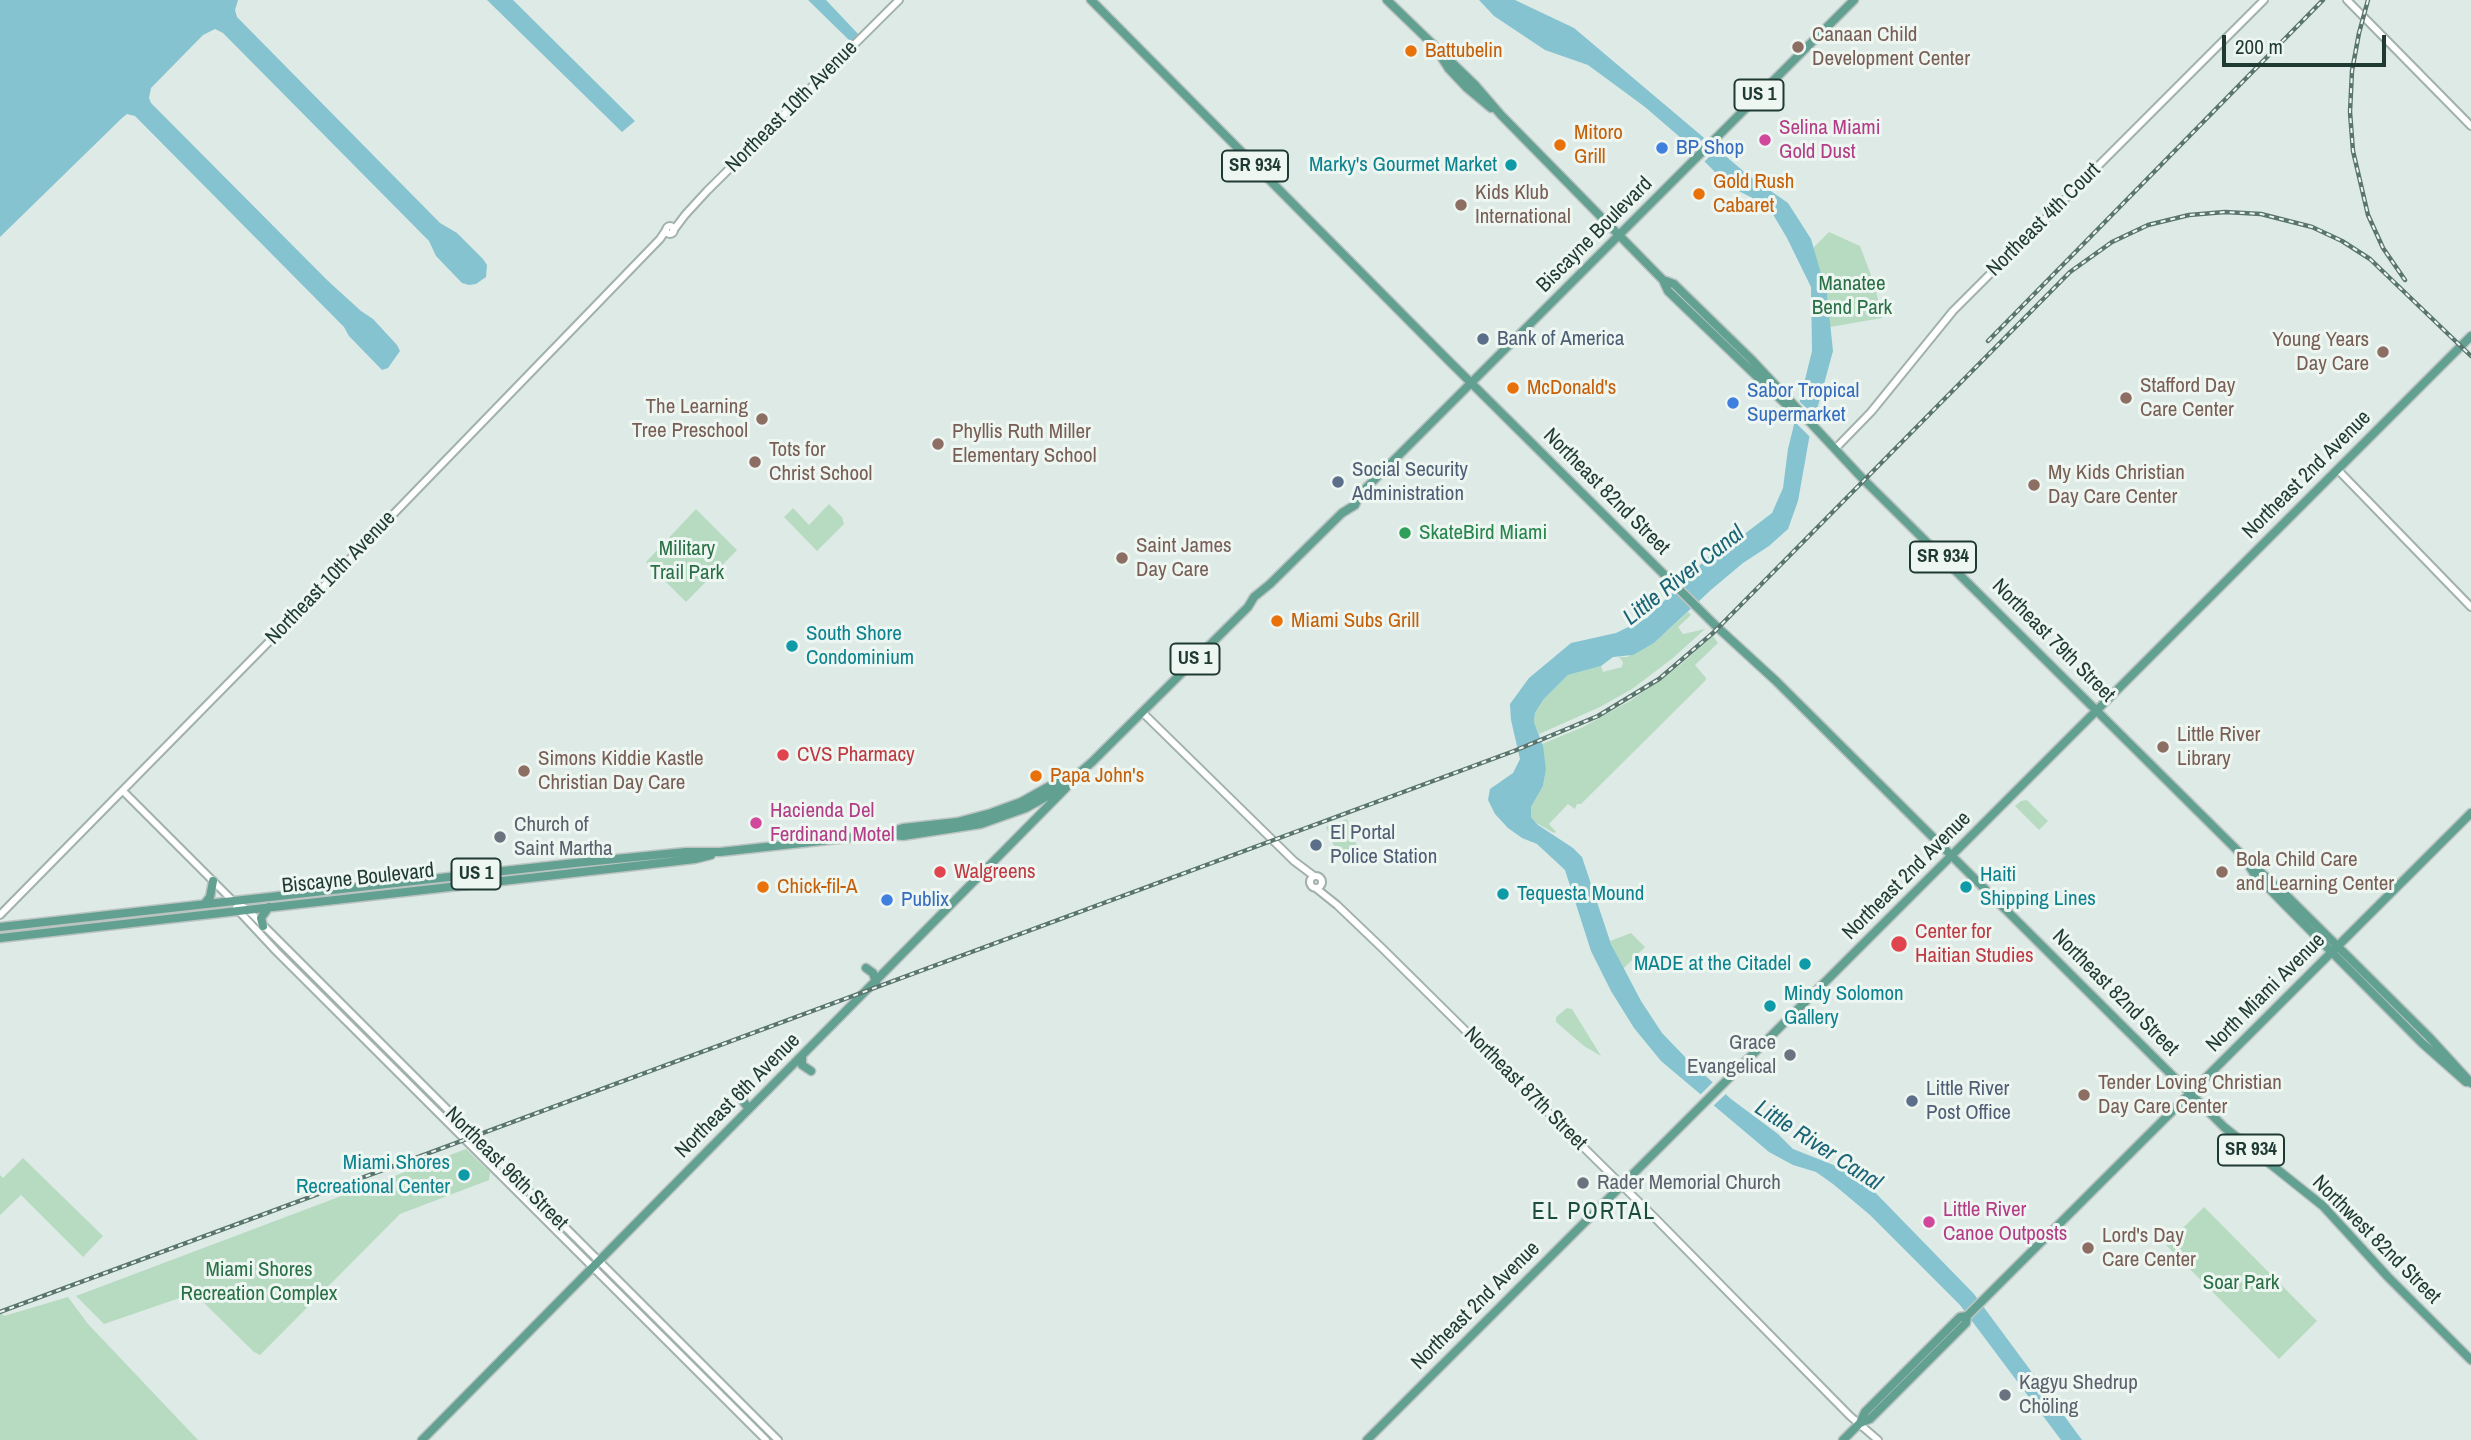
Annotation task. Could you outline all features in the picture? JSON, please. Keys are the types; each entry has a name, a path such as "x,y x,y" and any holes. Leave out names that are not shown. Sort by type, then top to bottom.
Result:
{"main road":[{"name":"Northeast 82nd Street","path":"1091,0 1676,587 1776,681 2190,1093"},
{"name":"Northeast 79th Street","path":"1387,0 1476,86 1501,115 1663,280 1674,284 1751,359 1796,411 2245,858 2253,872 2335,950"},
{"name":"Biscayne Boulevard","path":"0,928 522,869 686,852 720,852 884,834 903,828 957,822 991,813 1034,796 1064,778 1076,775 1248,607 1259,601 1266,588 1342,513 1350,500 1360,494 1854,0"},
{"name":"Northeast 2nd Avenue","path":"1367,1440 2471,336"},
{"name":"Northeast 6th Avenue","path":"422,1440 1052,804 1076,775"},
{"name":"North Miami Avenue","path":"1843,1440 1860,1423 1865,1412 1960,1317 1967,1317 2471,813"},
{"name":"Biscayne Boulevard","path":"0,938 695,859 720,852"},
{"path":"507,881 522,869"},
{"path":"411,890 422,886 428,879"},
{"path":"205,903 210,897 213,881"},
{"path":"263,926 261,918 270,906"},
{"path":"2335,950 2391,1012 2457,1076 2471,1084"},
{"path":"2335,950 2428,1037 2471,1084"},
{"path":"866,968 873,973 876,982"},
{"path":"2391,1012 2428,1037"},
{"path":"802,1056 802,1065 811,1071"},
{"name":"Northwest 82nd Street","path":"2190,1093 2236,1139 2307,1192 2330,1213 2388,1277 2471,1360"},
{"path":"740,1097 749,1109"}],"street":[{"name":"Northeast 10th Avenue","path":"0,915 660,239 899,0"},
{"name":"Northeast 4th Court","path":"1835,449 1871,412 1953,311 2264,0"},
{"path":"2347,0 2471,126"},
{"path":"2338,470 2471,607"},
{"name":"Northeast 87th Street","path":"1142,712 1312,879 1321,879 1320,887 1337,905 1878,1440"},
{"name":"Northeast 96th Street","path":"123,791 232,900 248,910 766,1440"},
{"name":"Northeast 96th Street","path":"232,900 238,912 778,1440"}],"green space":[{"name":"Manatee Bend Park","path":"1829,232 1860,246 1875,286 1882,318 1830,327 1827,294 1813,248"},
{"path":"829,504 842,517 844,524 817,551 784,517 793,508 809,525"},
{"name":"Military Trail Park","path":"696,509 737,550 686,602 646,562"},
{"path":"1688,612 1691,615 1678,627 1683,634 1705,629 1673,658 1632,689 1600,707 1539,734 1534,722 1535,713 1543,700 1568,675 1601,666 1603,672 1622,667 1623,662 1619,657 1627,657 1654,643"},
{"path":"1713,636 1718,643 1695,665 1706,678 1705,681 1581,804 1577,804 1575,809 1568,804 1549,824 1556,832 1538,824 1531,817 1531,807 1543,786 1546,769 1542,744 1583,727 1630,701 1680,665"},
{"path":"2027,800 2048,821 2039,830 2015,806"},
{"path":"1347,819 1361,857 1342,865 1326,827"},
{"path":"1631,933 1645,947 1623,969 1610,941"},
{"path":"1567,1008 1572,1009 1601,1056 1584,1046 1556,1022 1556,1017"},
{"name":"Miami Shores Recreation Complex","path":"466,1149 490,1172 489,1180 400,1214 260,1355 194,1293 104,1324 76,1296"},
{"path":"23,1158 103,1236 83,1257 21,1195 0,1215 0,1175 3,1178"},
{"name":"Soar Park","path":"2204,1207 2317,1321 2279,1359 2166,1245"},
{"path":"68,1297 88,1324 198,1440 0,1440 0,1311 4,1316"}],"water":[{"path":"0,0 238,0 235,10 237,17 440,223 457,233 483,259 487,265 486,277 476,284 462,283 436,256 429,241 223,33 215,29 203,35 151,88 151,103 327,280 373,319 397,345 400,351 388,368 382,370 349,336 344,327 135,116 127,114 122,118 0,237"},
{"path":"487,0 513,0 635,121 622,132"},
{"path":"808,0 826,0 860,36 851,42"},
{"path":"1479,0 1515,0 1574,28 1748,175 1788,203 1811,239 1827,294 1833,351 1809,439 1798,501 1788,529 1712,589 1654,643 1633,655 1613,657 1601,666 1568,675 1543,700 1535,713 1534,722 1543,746 1546,769 1543,786 1531,807 1531,817 1582,857 1611,944 1641,1001 1662,1033 1731,1099 1778,1134 1793,1149 1836,1166 1865,1182 1974,1294 2082,1440 2061,1440 1960,1305 1870,1215 1816,1172 1793,1165 1769,1152 1661,1061 1634,1028 1611,991 1591,951 1565,870 1537,844 1508,828 1495,814 1488,800 1490,789 1513,773 1520,759 1510,704 1529,678 1571,643 1616,633 1647,618 1712,553 1730,545 1772,513 1783,488 1788,449 1812,351 1811,287 1768,206 1729,186 1645,107 1588,65 1545,50 1494,16"}],"pier":[{"path":"1706,136 1718,148 1703,163 1691,151"},
{"path":"1799,401 1817,418 1811,438 1793,420"},
{"path":"1715,1080 1728,1092 1711,1108 1699,1096"}],"railway":[{"path":"1988,341 2323,0"},
{"path":"2368,0 2352,71 2350,112 2353,151 2368,215 2383,248 2405,280"},
{"path":"0,1312 1514,751 1598,716 1659,679 1713,633 2070,272 2112,242 2148,225 2189,215 2225,212 2261,214 2312,227 2342,241 2370,259 2471,356"}],"place":[{"name":"Canaan Child Development Center","path":"1798,47"},
{"name":"Battubelin","path":"1411,51"},
{"name":"Selina Miami Gold Dust","path":"1765,140"},
{"name":"Mitoro Grill","path":"1560,145"},
{"name":"BP Shop","path":"1662,148"},
{"name":"Marky's Gourmet Market","path":"1511,165"},
{"name":"Gold Rush Cabaret","path":"1699,194"},
{"name":"Kids Klub International","path":"1461,205"},
{"name":"Bank of America","path":"1483,339"},
{"name":"Young Years Day Care","path":"2383,352"},
{"name":"McDonald's","path":"1513,388"},
{"name":"Stafford Day Care Center","path":"2126,398"},
{"name":"Sabor Tropical Supermarket","path":"1733,403"},
{"name":"The Learning Tree Preschool","path":"762,419"},
{"name":"Phyllis Ruth Miller Elementary School","path":"938,444"},
{"name":"Tots for Christ School","path":"755,462"},
{"name":"Social Security Administration","path":"1338,482"},
{"name":"My Kids Christian Day Care Center","path":"2034,485"},
{"name":"SkateBird Miami","path":"1405,533"},
{"name":"Saint James Day Care","path":"1122,558"},
{"name":"Miami Subs Grill","path":"1277,621"},
{"name":"South Shore Condominium","path":"792,646"},
{"name":"Little River Library","path":"2163,747"},
{"name":"CVS Pharmacy","path":"783,755"},
{"name":"Simons Kiddie Kastle Christian Day Care","path":"524,771"},
{"name":"Papa John's","path":"1036,776"},
{"name":"Hacienda Del Ferdinand Motel","path":"756,823"},
{"name":"Church of Saint Martha","path":"500,837"},
{"name":"El Portal Police Station","path":"1316,845"},
{"name":"Walgreens","path":"940,872"},
{"name":"Bola Child Care and Learning Center","path":"2222,872"},
{"name":"Chick-fil-A","path":"763,887"},
{"name":"Haiti Shipping Lines","path":"1966,887"},
{"name":"Tequesta Mound","path":"1503,894"},
{"name":"Publix","path":"887,900"},
{"name":"Center for Haitian Studies","path":"1899,944"},
{"name":"MADE at the Citadel","path":"1805,964"},
{"name":"Mindy Solomon Gallery","path":"1770,1006"},
{"name":"Grace Evangelical","path":"1790,1055"},
{"name":"Tender Loving Christian Day Care Center","path":"2084,1095"},
{"name":"Little River Post Office","path":"1912,1101"},
{"name":"Miami Shores Recreational Center","path":"464,1175"},
{"name":"Rader Memorial Church","path":"1583,1183"},
{"name":"Little River Canoe Outposts","path":"1929,1222"},
{"name":"Lord's Day Care Center","path":"2088,1248"},
{"name":"Kagyu Shedrup Chöling","path":"2005,1395"}],"district":[{"name":"EL PORTAL","path":"1594,1213"}],"water label":[{"name":"Little River Canal","path":"1684,576"},
{"name":"Little River Canal","path":"1818,1146"}]}
